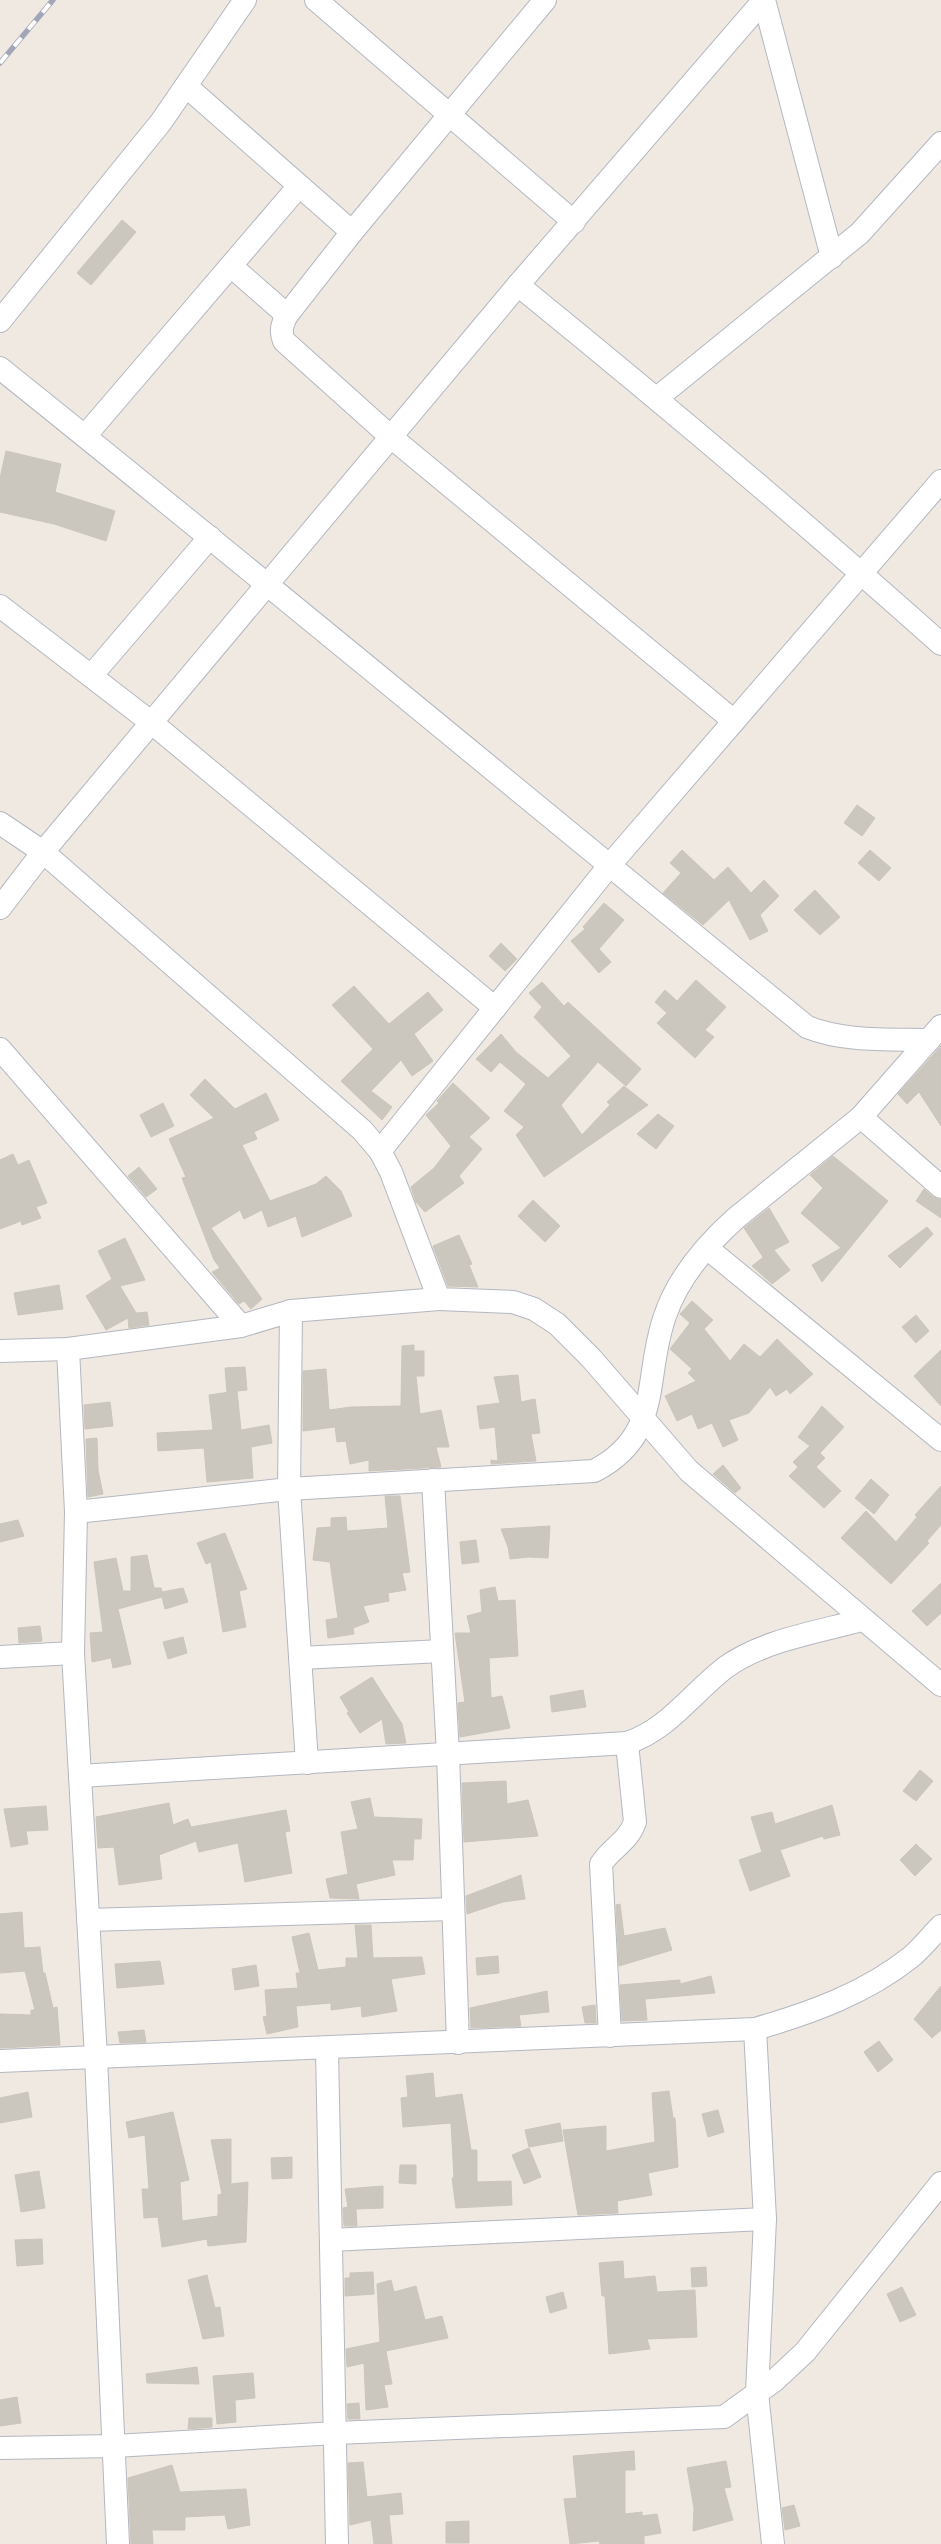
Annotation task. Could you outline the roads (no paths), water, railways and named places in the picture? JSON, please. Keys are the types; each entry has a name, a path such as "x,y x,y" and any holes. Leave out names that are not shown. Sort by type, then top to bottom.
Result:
{"street":[{"path":"0,321 161,122 245,0"},
{"path":"316,0 574,222"},
{"path":"545,0 450,117 352,232 288,315 282,329 284,341 391,437 734,721"},
{"path":"0,908 43,852 518,286 764,0"},
{"path":"764,0 832,257"},
{"path":"186,86 352,232"},
{"path":"657,398 860,233 941,143"},
{"path":"85,436 299,186"},
{"path":"231,266 288,315"},
{"path":"518,286 657,398 862,573 941,644"},
{"path":"0,368 269,584 609,866 808,1027 822,1033 849,1037 935,1033"},
{"path":"380,1150 609,866 941,481"},
{"path":"91,676 210,537"},
{"path":"0,606 152,723 495,1008"},
{"path":"0,823 43,852 362,1130 380,1150 391,1172 439,1299"},
{"path":"76,1512 288,1489 594,1470 622,1454 644,1420 664,1317 684,1276 707,1248 736,1218 861,1117 935,1033"},
{"path":"0,1049 241,1326"},
{"path":"861,1117 941,1187"},
{"path":"707,1248 941,1440"},
{"path":"0,1351 68,1349 241,1326 291,1311 439,1299 513,1302 534,1309 556,1324 591,1358 689,1471 862,1620 941,1685"},
{"path":"291,1311 288,1489 307,1763"},
{"path":"68,1349 76,1512 73,1653 96,2058 118,2544"},
{"path":"433,1480 448,1754 458,2043"},
{"path":"80,1776 627,1743 642,1738 659,1727 727,1667 749,1654 862,1620"},
{"path":"300,1658 442,1651"},
{"path":"0,1657 73,1653"},
{"path":"610,2036 601,1864 608,1852 622,1844 631,1833 635,1822 627,1743"},
{"path":"88,1920 453,1909"},
{"path":"0,2061 327,2049 755,2029 831,2005 865,1987 912,1956 941,1926"},
{"path":"755,2029 765,2219 757,2393 773,2544"},
{"path":"327,2049 337,2544"},
{"path":"0,2448 115,2446 724,2417 757,2393 805,2352 941,2184"},
{"path":"330,2240 765,2219"}],"railway":[{"path":"0,63 53,0"}]}
